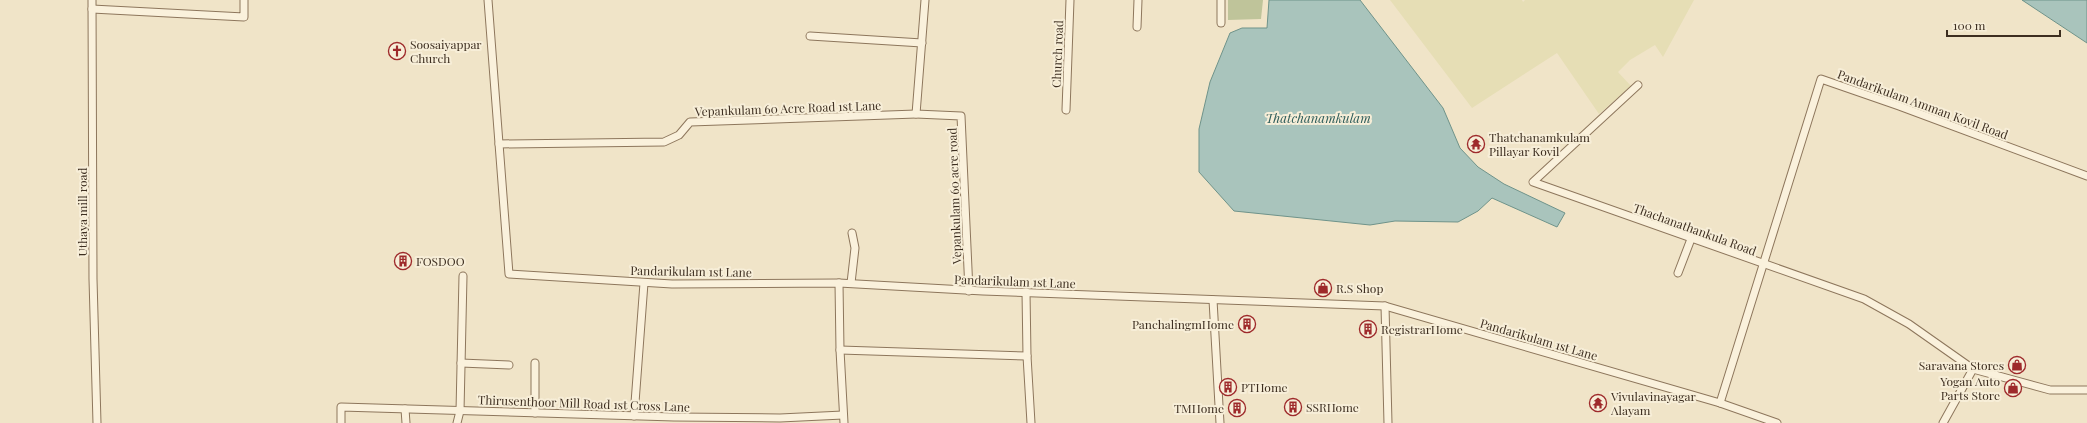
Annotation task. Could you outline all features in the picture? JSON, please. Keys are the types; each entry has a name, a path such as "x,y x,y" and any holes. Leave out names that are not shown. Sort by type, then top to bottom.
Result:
{"street":[{"name":"Uthaya mill road","path":"92,0 93,271 97,423"},
{"path":"92,10 244,17 244,0"},
{"name":"Pandarikulam 1st Lane","path":"488,0 510,274 644,283 851,283 969,291 1384,306 1720,403 1777,423"},
{"path":"916,114 925,0"},
{"name":"Church road","path":"1066,110 1070,0"},
{"path":"1137,27 1138,0"},
{"path":"1221,0 1221,23"},
{"path":"810,36 922,43"},
{"name":"Pandarikulam Amman Kovil Road","path":"1720,403 1821,79 1899,106 2087,176"},
{"name":"Thachanathankula Road","path":"1638,85 1533,182 1864,299 1909,324 1973,369"},
{"name":"Vepankulam 60 Acre Road 1st Lane","path":"499,144 664,142 679,135 690,122 916,114"},
{"name":"Vepankulam 60 acre road","path":"916,114 961,116 969,291"},
{"path":"851,283 855,248 852,233"},
{"path":"1678,273 1691,239"},
{"path":"458,423 460,410 463,276"},
{"path":"634,416 644,283"},
{"path":"840,283 840,350 844,423"},
{"path":"1026,292 1027,356 1032,423"},
{"path":"1213,300 1220,423"},
{"path":"1384,306 1388,423"},
{"path":"840,350 1027,356"},
{"path":"461,363 510,365"},
{"path":"535,363 535,413"},
{"path":"1943,423 1973,369 2050,390 2087,390"},
{"name":"Thirusenthoor Mill Road 1st Cross Lane","path":"341,423 341,406 708,420 780,420 843,414"},
{"path":"405,409 406,423"},
{"path":"602,415 602,423"}],"shaded area":[{"path":"1390,0 1522,0 1523,2 1525,0 1694,0 1663,57 1655,45 1630,60 1618,72 1631,86 1599,114 1557,53 1472,108"}],"green space":[{"path":"1228,0 1263,0 1261,19 1228,20"}],"water":[{"name":"Thatchanamkulam","path":"1269,0 1360,0 1443,108 1460,148 1478,167 1504,184 1565,213 1557,227 1492,198 1478,211 1458,222 1395,221 1370,225 1234,211 1199,172 1199,129 1210,82 1230,33 1242,28 1267,28"},
{"path":"2022,0 2087,0 2087,43"}],"place":[{"name":"Soosaiyappar Church","path":"397,51"},
{"name":"Thatchanamkulam Pillayar Kovil","path":"1476,144"},
{"name":"FOSDOO","path":"403,261"},
{"name":"R.S Shop","path":"1323,288"},
{"name":"PanchalingmHome","path":"1247,324"},
{"name":"RegistrarHome","path":"1368,329"},
{"name":"Saravana Stores","path":"2017,365"},
{"name":"PTHome","path":"1228,387"},
{"name":"Yogan Auto Parts Store","path":"2013,388"},
{"name":"Vivulavinayagar Alayam","path":"1598,403"},
{"name":"SSRHome","path":"1293,407"},
{"name":"TMHome","path":"1237,408"}]}
